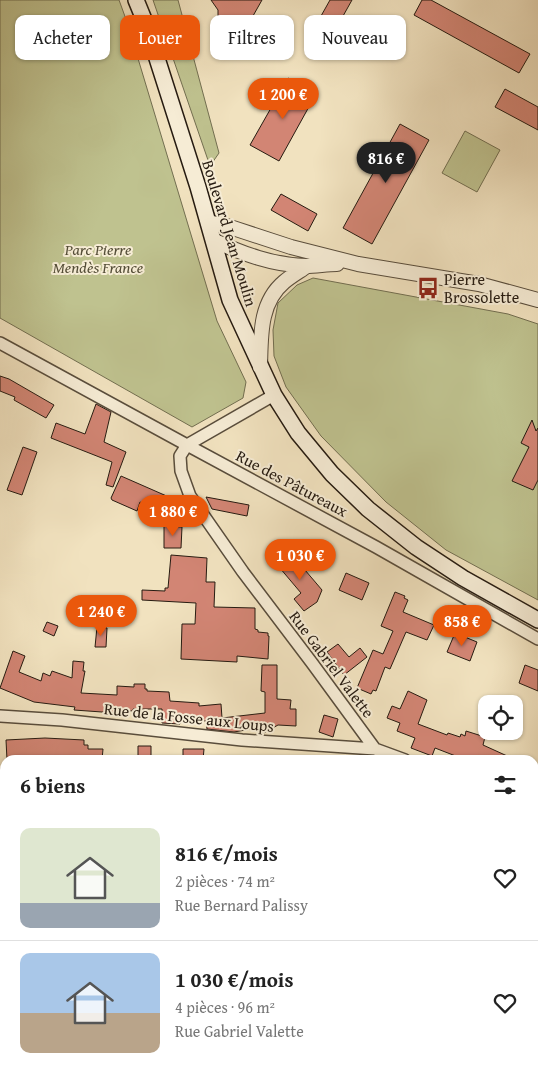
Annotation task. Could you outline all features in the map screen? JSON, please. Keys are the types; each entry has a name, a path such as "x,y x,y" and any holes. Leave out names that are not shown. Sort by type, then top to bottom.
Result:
{"main road":[{"name":"Boulevard Jean Moulin","path":"136,0 147,27 208,222 230,300 274,395 303,440 332,474 368,509 416,547 463,578 538,620"}],"street":[{"path":"208,222 227,226 290,247 358,264 479,284 538,300"},
{"path":"213,240 244,254 270,261 307,266 319,264 358,264"},
{"path":"260,367 262,324 269,301 283,283 307,266"},
{"path":"0,343 187,445 274,395"},
{"name":"Rue des Pâtureaux","path":"187,445 538,639"},
{"name":"Rue Gabriel Valette","path":"187,445 180,456 181,471 190,496 242,572 375,749"},
{"name":"Rue de la Fosse aux Loups","path":"0,716 62,720 242,740 375,749"},
{"path":"375,749 391,755"}],"green space":[{"name":"Parc Pierre Mendès France","path":"0,0 119,0 124,15 120,15 120,60 138,60 217,321 246,382 243,398 192,427 0,318"},
{"path":"153,0 178,0 182,15 158,15"},
{"path":"174,60 194,60 219,153 210,166"},
{"path":"465,131 500,150 477,192 442,173"},
{"path":"313,278 508,314 538,324 538,600 446,550 386,502 321,436 286,387 274,356 273,330 278,303 297,285"}],"building":[{"path":"211,0 262,0 254,15 218,15 218,10"},
{"path":"330,0 352,0 344,15 322,15"},
{"path":"422,0 431,0 530,54 519,73 414,15"},
{"path":"288,78 316,94 279,161 250,145"},
{"path":"505,89 538,107 538,130 495,107"},
{"path":"400,124 429,140 372,244 343,228"},
{"path":"281,194 317,214 308,231 271,210"},
{"path":"0,376 9,379 54,405 46,418 14,400 15,397 0,391"},
{"path":"96,404 111,412 104,442 126,452 113,487 106,485 112,462 51,438 56,423 85,434"},
{"path":"532,420 536,431 538,428 538,480 533,490 512,481 529,447 521,443"},
{"path":"23,447 37,452 22,495 7,490"},
{"path":"121,476 178,501 172,516 140,502 137,511 112,500 111,498"},
{"path":"206,497 249,505 247,516 212,509"},
{"path":"164,526 182,527 181,548 164,548"},
{"path":"288,550 322,590 317,602 304,611 294,599 301,593 274,561"},
{"path":"171,555 207,558 206,582 215,582 214,607 255,608 255,629 258,632 268,633 269,636 268,659 237,656 237,662 181,659 182,624 195,624 196,603 142,600 142,590 165,591 165,588 168,588"},
{"path":"346,573 369,583 362,600 339,590"},
{"path":"395,592 405,596 404,598 408,600 403,612 434,625 427,640 406,632 390,669 385,667 376,691 373,690 371,694 357,688 373,650 383,654 393,631 381,626"},
{"path":"47,622 58,626 54,636 43,631"},
{"path":"97,627 107,628 106,647 95,647"},
{"path":"455,633 477,642 470,661 447,652"},
{"path":"338,644 349,657 360,648 367,657 344,675 327,652"},
{"path":"13,651 25,656 19,672 41,681 43,673 50,676 52,671 72,678 73,661 84,662 83,671 85,671 81,693 117,695 117,686 134,687 134,684 145,684 147,691 169,692 170,701 199,703 199,706 221,704 222,718 265,713 265,692 261,691 262,665 277,665 277,699 291,700 290,709 296,709 296,726 278,725 262,734 260,734 257,728 234,732 207,729 206,721 180,718 180,724 162,723 162,709 116,710 116,713 74,710 75,707 34,702 0,688"},
{"path":"525,665 538,670 538,691 519,683"},
{"path":"408,691 427,700 418,724 447,735 448,733 460,737 461,734 465,736 466,731 478,735 478,740 484,740 483,745 505,755 453,755 435,748 432,755 429,755 411,748 415,738 397,731 400,723 387,718 392,706 400,709"},
{"path":"324,715 338,719 333,737 319,732"},
{"path":"45,738 84,740 84,745 88,745 88,749 103,749 102,755 7,755 6,740"},
{"path":"138,746 151,746 151,755 138,755"},
{"path":"183,749 204,749 203,755 183,755"}],"place":[{"name":"Pierre Brossolette","path":"428,288"}]}
